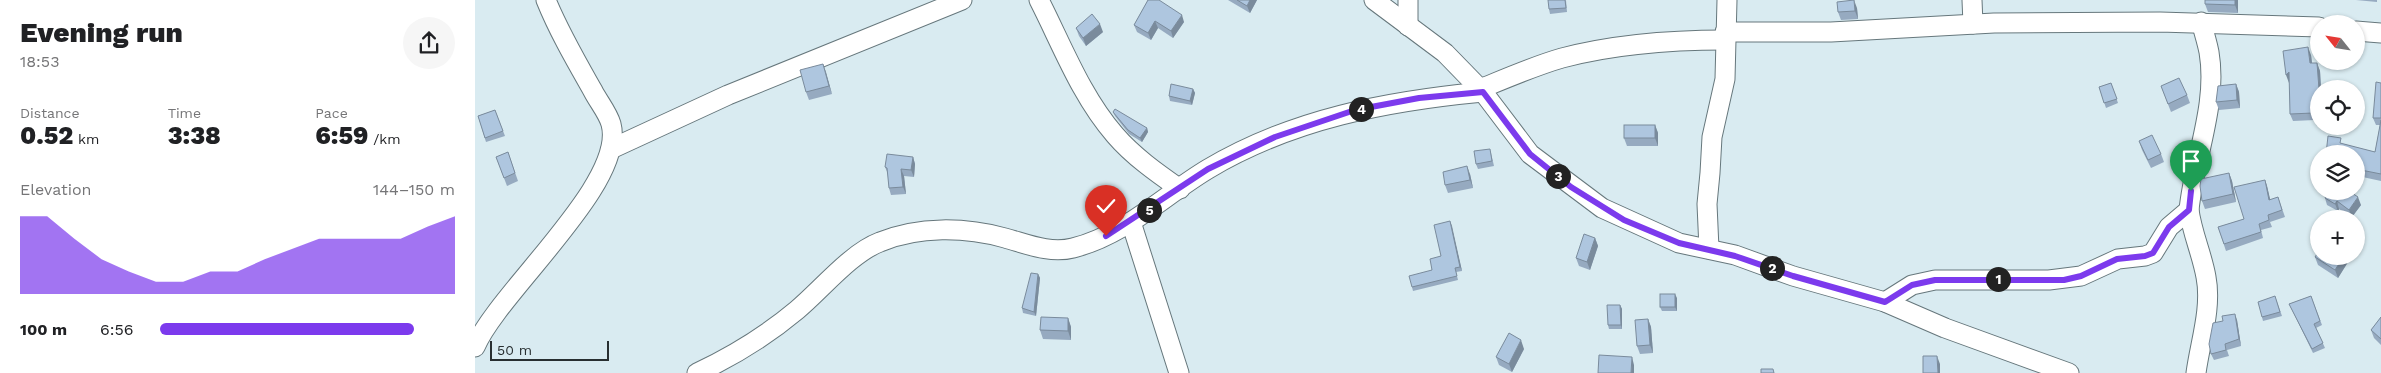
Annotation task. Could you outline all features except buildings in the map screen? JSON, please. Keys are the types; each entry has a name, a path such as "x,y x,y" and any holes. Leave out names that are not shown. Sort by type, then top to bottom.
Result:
{"street":[{"path":"475,347 506,300 571,222 598,178 611,149 611,124 557,27 546,0"},
{"path":"611,149 728,95 962,0"},
{"path":"1039,0 1089,100 1114,134 1135,155 1180,189"},
{"path":"1374,0 1445,53 1482,90 1530,154 1571,187 1624,220 1679,243 1709,249 1885,302 1945,328 2069,373"},
{"path":"1408,0 1408,26"},
{"path":"1709,249 1707,204 1709,173 1712,137 1725,79 1727,0"},
{"path":"1972,0 1973,24"},
{"path":"2196,373 2207,296 2206,277 2193,233 2189,210 2207,116 2210,82 2209,53 2201,22"},
{"path":"697,373 753,343 796,311 864,249 883,241 942,229 966,230 1003,238 1039,249 1071,249 1106,236 1131,222 1208,169 1275,137 1355,110 1419,98 1482,90 1530,69 1562,58 1674,40 1973,24 2201,22 2310,27"},
{"path":"2365,32 2381,33"},
{"path":"1885,302 1912,285 1935,280 2049,280 2081,276 2117,259 2145,256 2153,253 2169,227 2189,210"},
{"path":"1131,222 1179,373"}],"route":[{"path":"1106,236 1131,222 1208,169 1275,137 1355,110 1419,98 1483,92 1530,154 1571,187 1624,220 1679,243 1761,263 1793,276 1885,302 1912,285 1935,280 2064,280 2081,276 2117,259 2145,256 2153,253 2169,227 2189,210 2191,191"}]}
